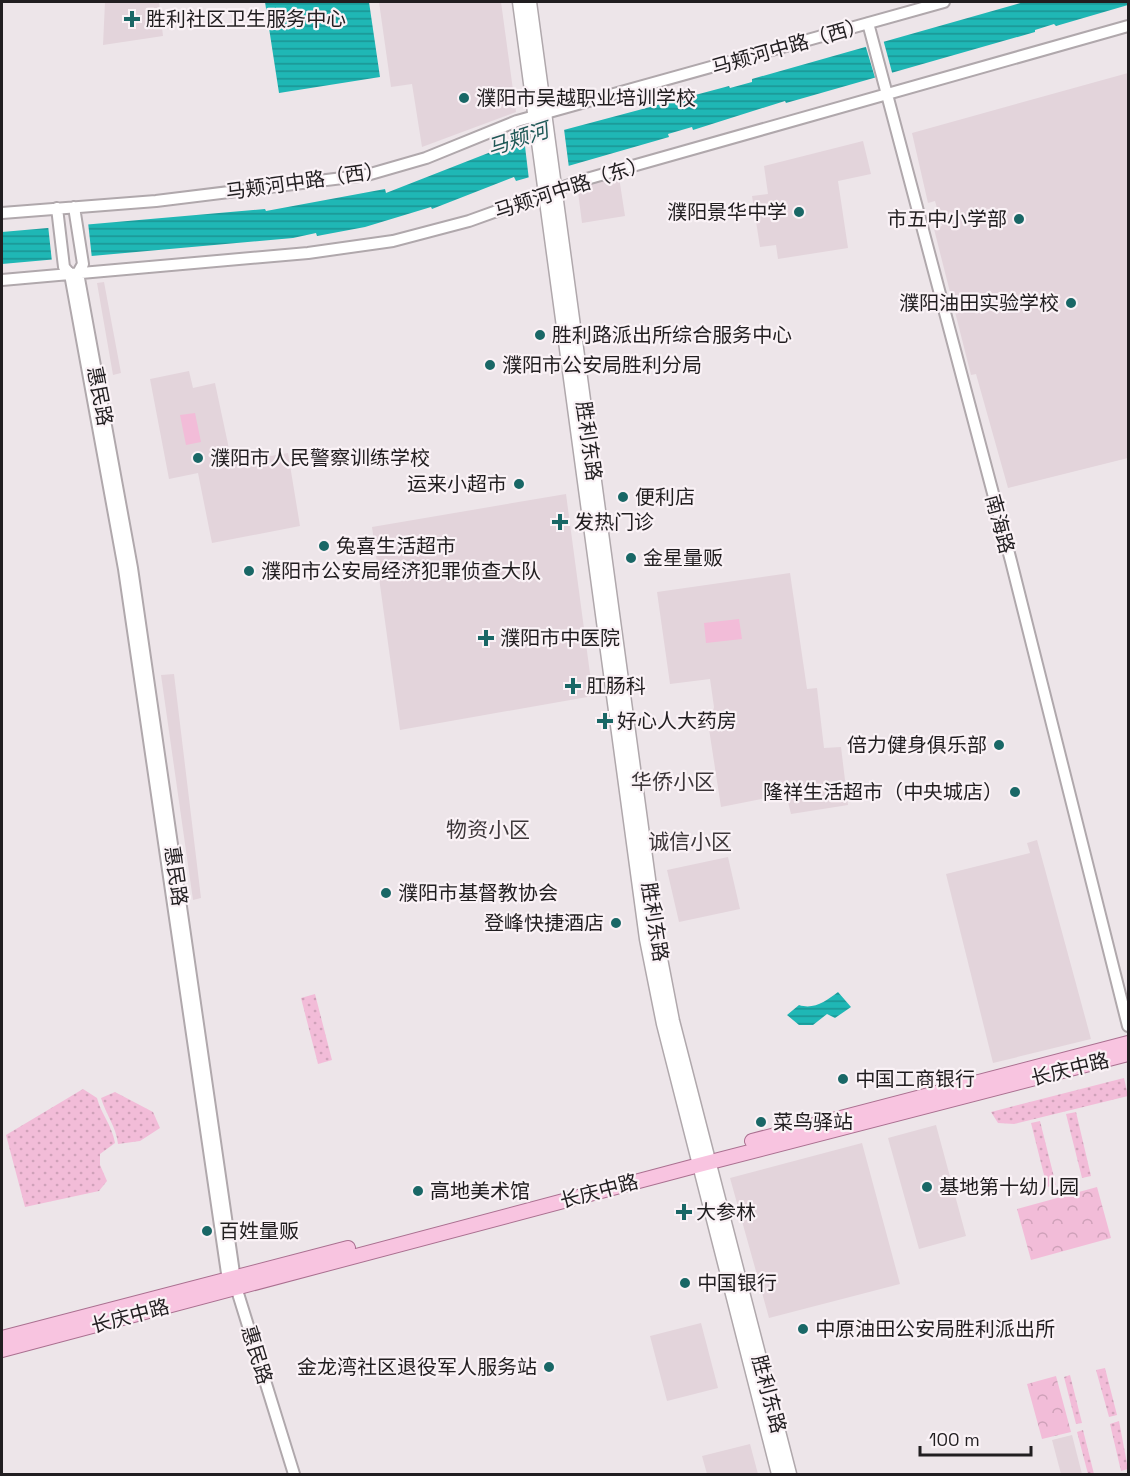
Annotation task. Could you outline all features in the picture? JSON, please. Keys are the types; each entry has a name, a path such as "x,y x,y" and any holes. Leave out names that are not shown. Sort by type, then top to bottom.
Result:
{"main road":[{"name":"胜利东路","path":"519,2 540,118"},
{"name":"胜利东路","path":"530,2 547,173 656,934 703,1159 778,1474"},
{"name":"长庆中路","path":"2,1338 232,1283 703,1159 1128,1043"},
{"name":"长庆中路","path":"703,1159 1128,1054"},
{"name":"胜利东路","path":"703,1159 790,1474"},
{"name":"长庆中路","path":"2,1350 232,1283"}],"street":[{"name":"马颊河中路（西）","path":"2,213 57,211 270,189 367,175 426,158 540,118 944,2"},
{"name":"南海路","path":"868,23 1128,1026"},
{"name":"马颊河中路（东）","path":"2,280 74,270 365,246 470,221 583,180 886,88 1128,26"},
{"path":"74,270 75,209"},
{"path":"57,211 74,270"},
{"name":"惠民路","path":"74,270 124,569 232,1283 294,1474"}],"shaded area":[{"name":"胜利社区卫生服务中心","path":"105,2 159,2 163,36 103,45"},
{"path":"379,2 501,2 516,112 422,147 412,84 391,87"},
{"path":"1128,73 1128,458 1008,488 976,374 971,375 934,229 942,226 935,201 928,203 912,133"},
{"name":"濮阳景华中学","path":"863,141 871,174 838,181 848,248 778,259 776,245 760,247 752,196 768,194 764,166"},
{"path":"619,177 625,216 582,223 578,192 584,186"},
{"path":"104,282 121,373 113,375 97,283"},
{"name":"濮阳市人民警察训练学校","path":"189,371 193,388 215,383 232,463 288,453 300,526 212,543 198,473 169,479 150,379"},
{"name":"濮阳市中医院","path":"566,494 593,696 400,730 372,527"},
{"path":"790,573 807,689 817,688 824,748 841,747 848,805 791,814 786,794 721,807 709,729 714,707 710,679 670,684 657,592"},
{"path":"174,674 201,898 193,900 161,675"},
{"path":"1037,840 1091,1039 993,1063 946,874 1030,853 1027,843"},
{"path":"728,857 740,909 679,922 667,870"},
{"name":"基地第十幼儿园","path":"936,1125 966,1236 919,1249 888,1138"},
{"path":"862,1143 900,1284 769,1318 730,1178"},
{"path":"701,1323 718,1388 667,1401 650,1336"},
{"path":"1072,1435 1082,1474 1061,1474 1052,1440"},
{"path":"750,1444 758,1474 707,1474 702,1456"}],"green space":[{"path":"195,413 201,442 186,445 180,415"},
{"path":"739,619 742,639 706,643 704,623"},
{"path":"315,994 332,1060 318,1064 301,998"},
{"path":"1124,1078 1128,1096 1014,1124 998,1123 991,1112"},
{"path":"83,1089 97,1098 114,1137 115,1143 100,1154 100,1165 107,1181 99,1191 25,1207 6,1135"},
{"path":"115,1092 153,1112 160,1128 140,1141 118,1144 101,1098"},
{"path":"1076,1112 1091,1176 1082,1178 1066,1114"},
{"path":"1040,1121 1056,1185 1047,1187 1031,1123"},
{"path":"1097,1187 1111,1238 1031,1260 1017,1209"},
{"path":"1105,1368 1117,1415 1109,1417 1096,1370"},
{"path":"1070,1375 1082,1423 1076,1424 1064,1377"},
{"path":"1056,1376 1071,1432 1042,1439 1027,1384"},
{"path":"1119,1421 1128,1469 1121,1471 1110,1424"},
{"path":"1083,1430 1094,1474 1088,1474 1077,1432"}],"water":[{"path":"265,2 369,2 380,77 279,93"},
{"path":"1024,2 1128,2 1128,5 1056,26 1054,24 1035,30 1035,32 786,103 785,101 693,130 692,127 668,134 669,137 516,181 514,177 432,209 431,207 365,227 317,236 316,233 293,238 2,264 2,232 265,209 266,211 385,189 386,193 511,144 729,86 730,88 752,82 752,79"},
{"path":"838,992 851,1007 835,1018 827,1014 813,1025 799,1025 787,1015 799,1005 815,1005"}],"pier":[{"path":"883,39 893,76 876,81 865,44"},
{"path":"564,129 569,168 529,180 524,138"},
{"path":"88,222 92,259 52,262 48,225"}],"place":[{"name":"胜利社区卫生服务中心","path":"132,19"},
{"name":"濮阳市吴越职业培训学校","path":"464,98"},
{"name":"濮阳景华中学","path":"799,212"},
{"name":"市五中小学部","path":"1019,219"},
{"name":"濮阳油田实验学校","path":"1071,303"},
{"name":"胜利路派出所综合服务中心","path":"540,335"},
{"name":"濮阳市公安局胜利分局","path":"490,365"},
{"name":"濮阳市人民警察训练学校","path":"198,458"},
{"name":"运来小超市","path":"519,484"},
{"name":"便利店","path":"623,497"},
{"name":"发热门诊","path":"560,522"},
{"name":"兔喜生活超市","path":"324,546"},
{"name":"金星量贩","path":"631,558"},
{"name":"濮阳市公安局经济犯罪侦查大队","path":"249,571"},
{"name":"濮阳市中医院","path":"486,638"},
{"name":"肛肠科","path":"573,686"},
{"name":"好心人大药房","path":"605,721"},
{"name":"倍力健身俱乐部","path":"999,745"},
{"name":"隆祥生活超市（中央城店）","path":"1015,792"},
{"name":"濮阳市基督教协会","path":"386,893"},
{"name":"登峰快捷酒店","path":"616,923"},
{"name":"中国工商银行","path":"843,1079"},
{"name":"菜鸟驿站","path":"761,1122"},
{"name":"基地第十幼儿园","path":"927,1187"},
{"name":"高地美术馆","path":"418,1191"},
{"name":"大参林","path":"684,1212"},
{"name":"百姓量贩","path":"207,1231"},
{"name":"中国银行","path":"685,1283"},
{"name":"中原油田公安局胜利派出所","path":"803,1329"},
{"name":"金龙湾社区退役军人服务站","path":"549,1367"}],"district":[{"name":"华侨小区","path":"673,782"},
{"name":"物资小区","path":"488,830"},
{"name":"诚信小区","path":"690,842"}],"water label":[{"name":"马颊河","path":"518,139"}]}
